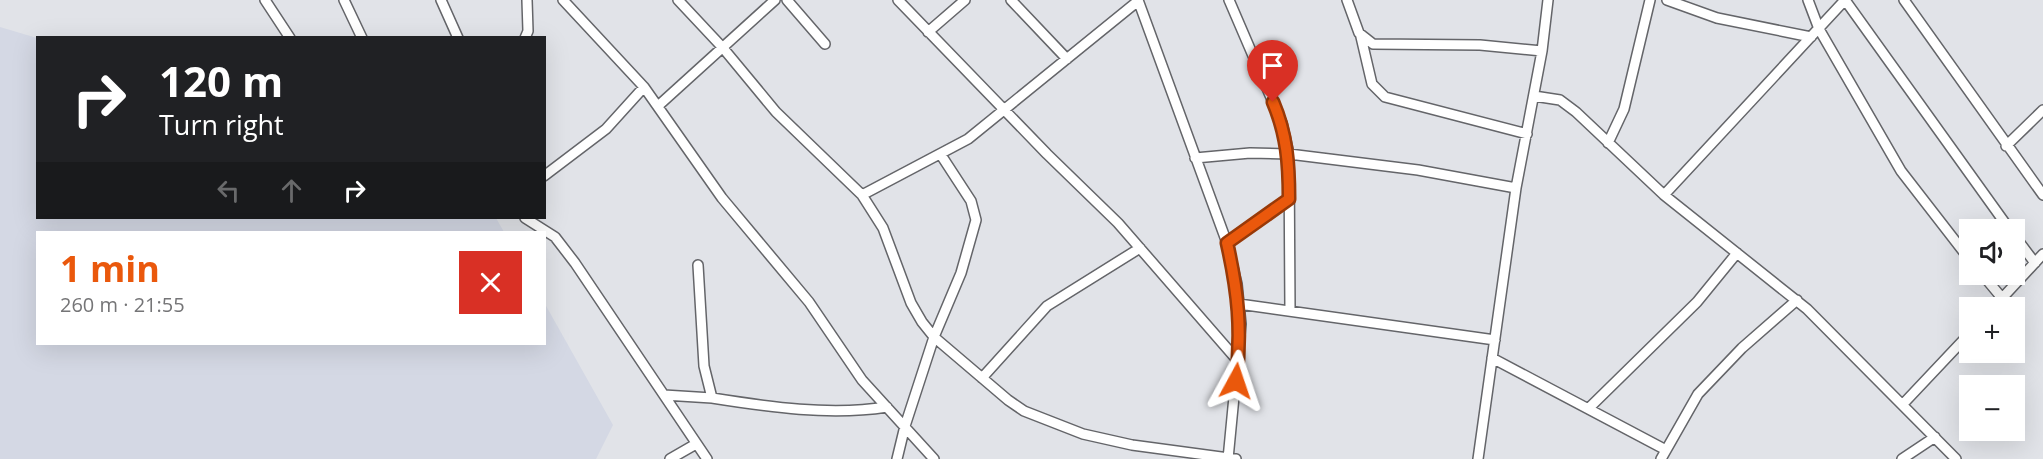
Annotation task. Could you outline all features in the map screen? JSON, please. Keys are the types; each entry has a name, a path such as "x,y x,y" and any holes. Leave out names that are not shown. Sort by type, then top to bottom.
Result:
{"street":[{"path":"265,0 289,36"},
{"path":"344,0 361,36"},
{"path":"441,0 457,36"},
{"path":"526,0 528,31 526,36"},
{"path":"563,0 644,87 722,198 801,291 862,380 934,459"},
{"path":"678,0 723,48 776,112 862,195 883,228 911,303 934,337 982,378 1024,411 1083,434 1132,445 1236,459"},
{"path":"658,106 775,0"},
{"path":"787,0 825,44"},
{"path":"898,0 1118,223 1238,361"},
{"path":"928,32 965,0"},
{"path":"1011,0 1066,59"},
{"path":"862,195 968,139 1138,0 1227,243 1239,303 1238,361 1228,459"},
{"path":"1229,0 1282,123 1289,154 1290,311"},
{"path":"1347,0 1362,37 1372,84 1385,97 1527,134"},
{"path":"1478,459 1516,188 1542,51 1548,0"},
{"path":"1608,143 1624,109 1650,0"},
{"path":"1667,0 1717,18 1811,37"},
{"path":"1808,0 1819,29 1901,171 1959,246"},
{"path":"1664,195 1845,0 2002,219"},
{"path":"1904,0 2043,195"},
{"path":"1362,37 1373,44 1383,45 1480,45 1542,51"},
{"path":"546,171 606,129 644,87"},
{"path":"1534,96 1560,100 1566,104 1664,195 1797,300 1850,349 1956,459"},
{"path":"2006,146 2043,110"},
{"path":"1195,158 1250,153 1289,154 1418,170 1516,188"},
{"path":"897,459 905,426 934,337 961,273 976,220 971,201 941,155"},
{"path":"1227,243 1289,199"},
{"path":"527,219 546,231"},
{"path":"546,231 555,237 575,263 707,459"},
{"path":"982,378 1047,306 1140,248"},
{"path":"2025,250 2035,263"},
{"path":"1589,408 1704,296 1737,253"},
{"path":"2003,297 2043,254"},
{"path":"698,265 703,358 712,398"},
{"path":"1991,285 2001,297"},
{"path":"1492,358 1589,408 1664,455 1698,394 1742,348 1797,300"},
{"path":"1239,303 1495,340"},
{"path":"1903,404 1959,345"},
{"path":"664,395 712,398 782,408 840,411 887,407"},
{"path":"1902,459 1935,437"},
{"path":"670,459 696,444"}],"shaded area":[{"path":"0,27 36,38 36,219 497,219 503,231 36,231 36,345 546,345 546,306 613,425 596,459 0,459"}],"route":[{"path":"1236,381 1241,324 1237,284 1227,243 1289,199 1289,154 1282,123 1273,102"}]}
